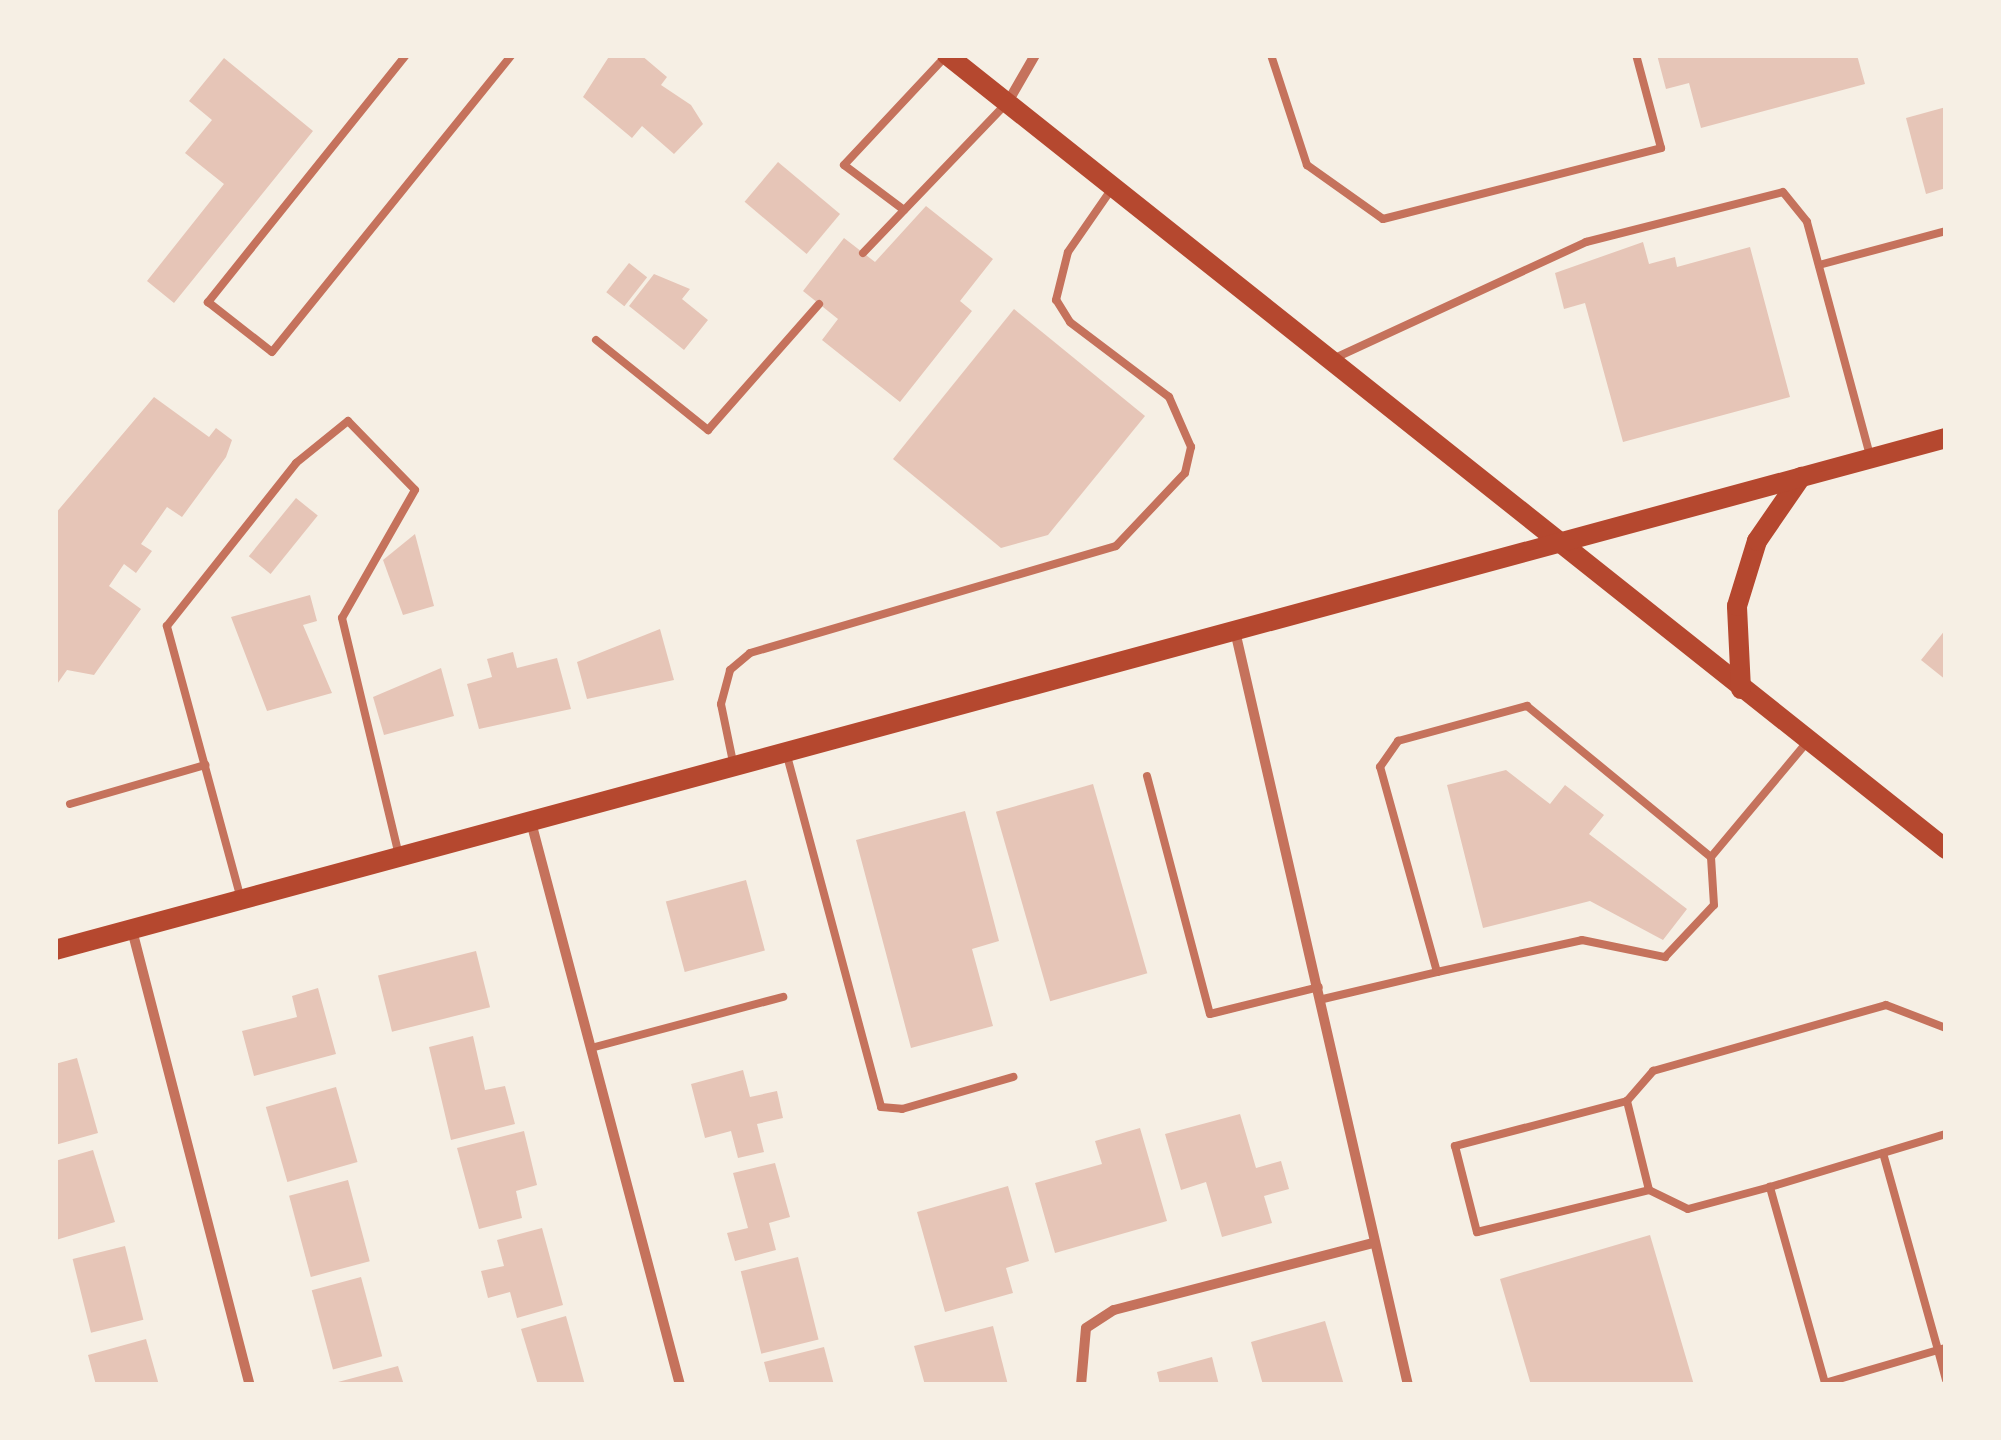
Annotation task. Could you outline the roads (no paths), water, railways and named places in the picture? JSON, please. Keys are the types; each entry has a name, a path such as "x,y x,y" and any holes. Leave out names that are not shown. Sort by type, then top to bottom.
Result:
{"main road":[{"path":"947,55 1946,849"},
{"path":"55,950 1946,438"},
{"path":"1742,688 1737,606 1757,541 1801,477"}],"street":[{"path":"1007,103 1035,55"},
{"path":"1235,632 1408,1385"},
{"path":"531,820 680,1385"},
{"path":"132,929 250,1385"},
{"path":"1082,1385 1086,1328 1114,1310 1373,1244"}],"lane":[{"path":"406,55 208,302 272,352 512,55"},
{"path":"904,210 844,165 947,55"},
{"path":"1274,56 1308,165 1383,219 1662,148 1636,55"},
{"path":"863,253 1007,103"},
{"path":"734,766 721,704 730,670 750,653 1102,551 1151,517 1185,473 1192,447 1169,397 1070,322 1056,300 1068,252 1113,187"},
{"path":"1330,360 1586,242 1783,192 1807,222 1871,458"},
{"path":"1819,265 1946,231"},
{"path":"596,340 708,430 819,304"},
{"path":"241,899 167,626 296,463 348,421 416,490 342,618 400,856"},
{"path":"1437,972 1380,766 1398,741 1527,706 1710,857"},
{"path":"1147,776 1210,1014 1437,972 1582,940 1664,958 1714,905 1710,857 1808,741"},
{"path":"786,752 881,1107 902,1110 1014,1077"},
{"path":"70,804 205,765"},
{"path":"591,1048 783,997"},
{"path":"1946,1028 1886,1005 1654,1071 1627,1101 1455,1146 1477,1232 1649,1190 1688,1209 1946,1134"},
{"path":"1627,1101 1649,1190"},
{"path":"1883,1153 1942,1349 1946,1380"},
{"path":"1770,1187 1822,1384 1942,1349"}]}
